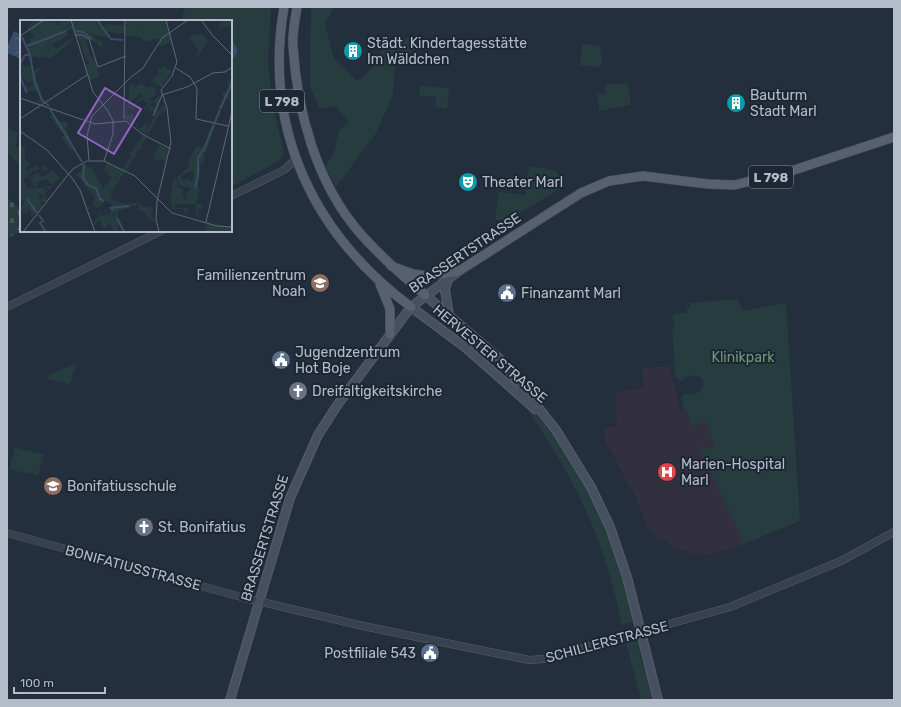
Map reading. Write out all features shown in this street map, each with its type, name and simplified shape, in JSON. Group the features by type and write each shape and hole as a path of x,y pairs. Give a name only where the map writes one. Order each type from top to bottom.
{"main road":[{"name":"HERVESTER STRASSE","path":"284,7 279,64 282,104 296,160 316,202 334,232 351,253 378,280 494,372 556,430"},
{"name":"HERVESTER STRASSE","path":"297,7 293,45 297,79 316,158 322,173 347,216 358,231 392,266 500,359 556,430 592,487 608,520 627,577 658,700"},
{"name":"BRASSERTSTRASSE","path":"230,700 287,505 303,465 318,435 338,404 411,307 425,295 459,271 581,193 609,182 643,176 718,185 750,183 894,137"},
{"name":"L 798","path":"392,266 413,274 427,276 459,271"},
{"path":"448,279 445,290 449,315"},
{"name":"L 798","path":"378,280 390,309 390,334"}],"street":[{"path":"232,196 284,170 296,160"},
{"path":"7,307 159,232"},
{"name":"SCHILLERSTRASSE","path":"259,601 363,626 529,660 544,659 730,607 836,564 864,550 894,532"},
{"name":"BONIFATIUSSTRASSE","path":"7,533 259,601"}],"shaded area":[{"name":"Marien-Hospital Marl","path":"669,366 681,411 686,410 705,422 716,446 704,450 700,447 744,544 703,556 673,548 663,539 657,540 653,530 651,531 647,527 635,495 605,441 605,427 617,427 616,392 644,388 642,368"}],"green space":[{"path":"186,7 271,7 268,61 272,103 284,153 279,161 232,186 232,20 180,20"},
{"path":"311,7 334,7 325,23 334,59 357,81 378,64 382,46 417,34 422,42 395,66 393,95 376,133 336,187 325,166 334,152 339,131 349,121 335,106 319,109 310,86"},
{"path":"582,44 600,46 602,62 599,67 580,65"},
{"path":"628,84 631,105 599,111 597,93 606,94 605,85"},
{"path":"420,86 449,88 447,108 435,107 436,97 419,96"},
{"path":"7,128 18,133 15,151 20,144 20,167 7,151"},
{"path":"530,167 548,169 556,172 563,179 561,188 515,216 504,221 495,219 499,192 525,195 528,169"},
{"path":"7,198 20,208 20,232 7,238"},
{"name":"Klinikpark","path":"738,299 742,311 786,303 800,521 744,544 699,447 702,446 704,450 715,446 705,422 692,427 686,410 684,410 681,398 685,393 691,395 696,394 704,386 703,380 695,375 687,377 682,381 676,378 673,366 675,365 672,329 675,329 672,315 687,312 687,307 690,307 689,303"},
{"path":"76,363 70,384 48,379 49,375"},
{"path":"526,404 560,441 581,474 609,535 623,577 635,621 622,625 613,586 594,529 578,493 525,405"},
{"path":"15,447 44,455 38,476 9,469"},
{"path":"635,640 638,643 642,663 647,671 655,700 641,700 626,643"}],"water":[{"path":"14,31 20,34 20,59 7,53 7,47"},
{"path":"232,41 237,50 232,59"}],"place":[{"name":"Städt. Kindertagesstätte Im Wäldchen","path":"353,51"},
{"name":"Bauturm Stadt Marl","path":"736,103"},
{"name":"Theater Marl","path":"468,182"},
{"name":"Familienzentrum Noah","path":"320,283"},
{"name":"Finanzamt Marl","path":"507,293"},
{"name":"Jugendzentrum Hot Boje","path":"281,360"},
{"name":"Dreifaltigkeitskirche","path":"298,391"},
{"name":"Marien-Hospital Marl","path":"667,472"},
{"name":"Bonifatiusschule","path":"53,486"},
{"name":"St. Bonifatius","path":"144,527"},
{"name":"Postfiliale 543","path":"430,653"}]}
